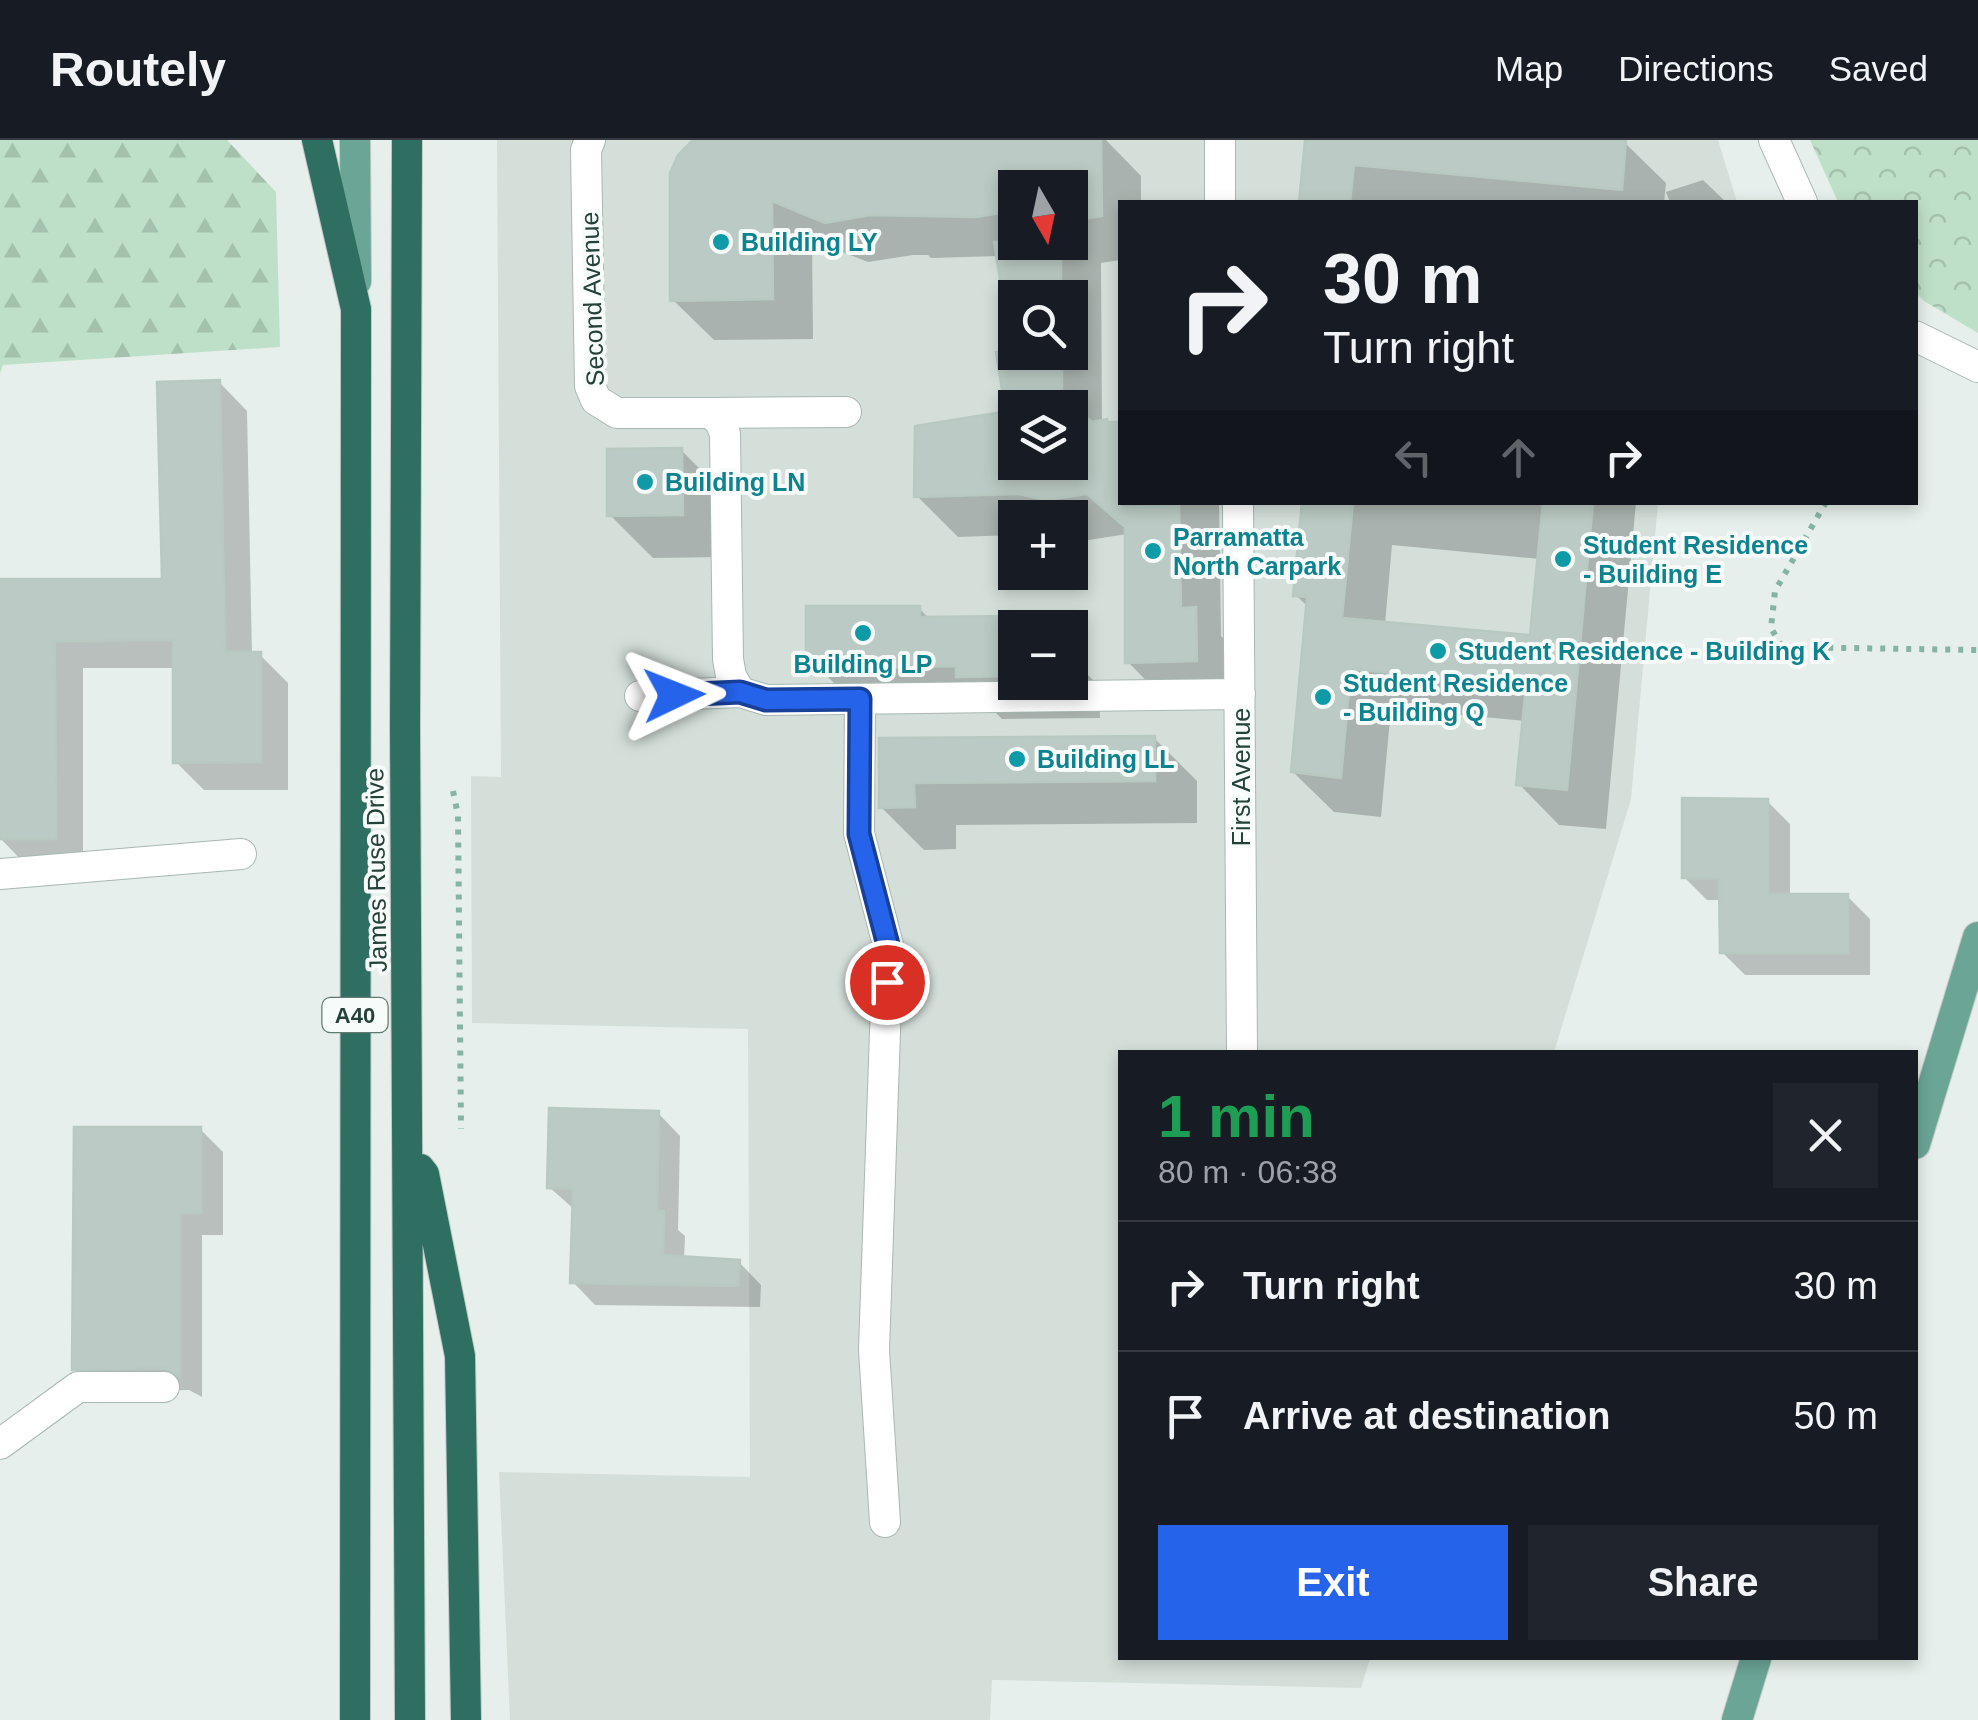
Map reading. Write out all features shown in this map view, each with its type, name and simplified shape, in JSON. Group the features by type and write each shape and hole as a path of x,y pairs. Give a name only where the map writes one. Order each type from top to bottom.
{"highway":[{"name":"A40","path":"317,140 356,309"},
{"name":"James Ruse Drive","path":"410,148 405,726 410,1720"},
{"name":"James Ruse Drive","path":"354,1720 356,309"},
{"path":"409,1155 424,1174 460,1356 466,1720"}],"main road":[{"name":"James Ruse Drive","path":"355,140 356,309"},
{"path":"1918,1134 1978,938"},
{"path":"1737,1720 1755,1660"}],"street":[{"name":"Second Avenue","path":"590,140 586,150 590,386 596,400 617,413 846,412"},
{"path":"1220,140 1220,200"},
{"path":"1774,140 1801,200"},
{"path":"1918,337 1978,367"},
{"path":"711,413 721,423 724,434 728,659 740,692"},
{"name":"First Avenue","path":"1238,505 1242,1050"},
{"path":"640,696 740,692 766,700 1240,694"},
{"path":"860,699 859,834 888,945 874,1350 885,1522"},
{"path":"0,874 242,854"},
{"path":"0,1444 78,1387 164,1387"}],"path":[{"path":"1824,505 1775,591 1771,628 1782,647 1978,650"},
{"path":"454,791 458,815 461,1129"}],"shaded area":[{"path":"497,140 1718,140 1736,200 1118,200 1118,505 1658,505 1631,799 1555,1050 1118,1050 1118,1660 1369,1660 1361,1688 992,1680 990,1720 510,1720 499,1472 750,1477 748,1029 472,1023 471,776 501,777"}],"green space":[{"path":"0,140 227,140 276,192 280,347 3,365 0,373"},
{"path":"1810,140 1978,140 1978,333 1918,295 1918,200 1837,200"}],"building":[{"path":"693,140 1101,140 1102,216 1088,218 1088,170 998,170 998,214 975,217 870,215 825,223 772,201 773,299 670,301 670,173 678,155"},
{"path":"1305,140 1626,140 1622,190 1354,165 1350,200 1299,200"},
{"path":"994,242 998,242 998,260 1061,260 1061,280 1000,280"},
{"path":"999,370 1062,370 1062,390 1002,390"},
{"path":"220,380 225,652 261,652 261,762 173,763 173,640 55,641 56,839 0,839 0,579 162,579 157,382"},
{"path":"998,413 998,480 1088,480 1088,419 1118,422 1118,505 1179,506 1181,608 1196,607 1197,661 1125,663 1125,527 1087,494 1046,500 1019,494 914,497 915,426"},
{"name":"Building LN","path":"682,448 683,515 607,516 607,449"},
{"path":"1302,505 1353,505 1342,618 1530,635 1543,505 1593,505 1567,790 1516,785 1526,686 1351,669 1341,778 1291,772 1307,597 1293,596"},
{"name":"Building LP","path":"806,606 920,606 920,617 998,616 998,676 956,677 956,666 819,670 819,659 806,659"},
{"name":"Building LL","path":"1155,736 1155,781 914,783 915,807 879,808 879,738"},
{"path":"1682,798 1768,799 1768,894 1848,894 1848,953 1720,953 1719,878 1682,878"},
{"path":"549,1108 659,1111 657,1211 664,1211 663,1255 740,1260 738,1286 570,1283 573,1189 547,1188"},
{"path":"74,1127 201,1127 201,1213 180,1213 180,1377 164,1368 72,1370"}],"place":[{"name":"Building LY","path":"721,242"},
{"name":"Building LN","path":"645,482"},
{"name":"Parramatta North Carpark","path":"1153,551"},
{"name":"Student Residence - Building E","path":"1563,559"},
{"name":"Building LP","path":"863,633"},
{"name":"Student Residence - Building K","path":"1438,651"},
{"name":"Student Residence - Building Q","path":"1323,697"},
{"name":"Building LL","path":"1017,759"}],"route":[{"path":"674,695 740,692 766,700 860,699 859,834 888,945 887,982"}]}
